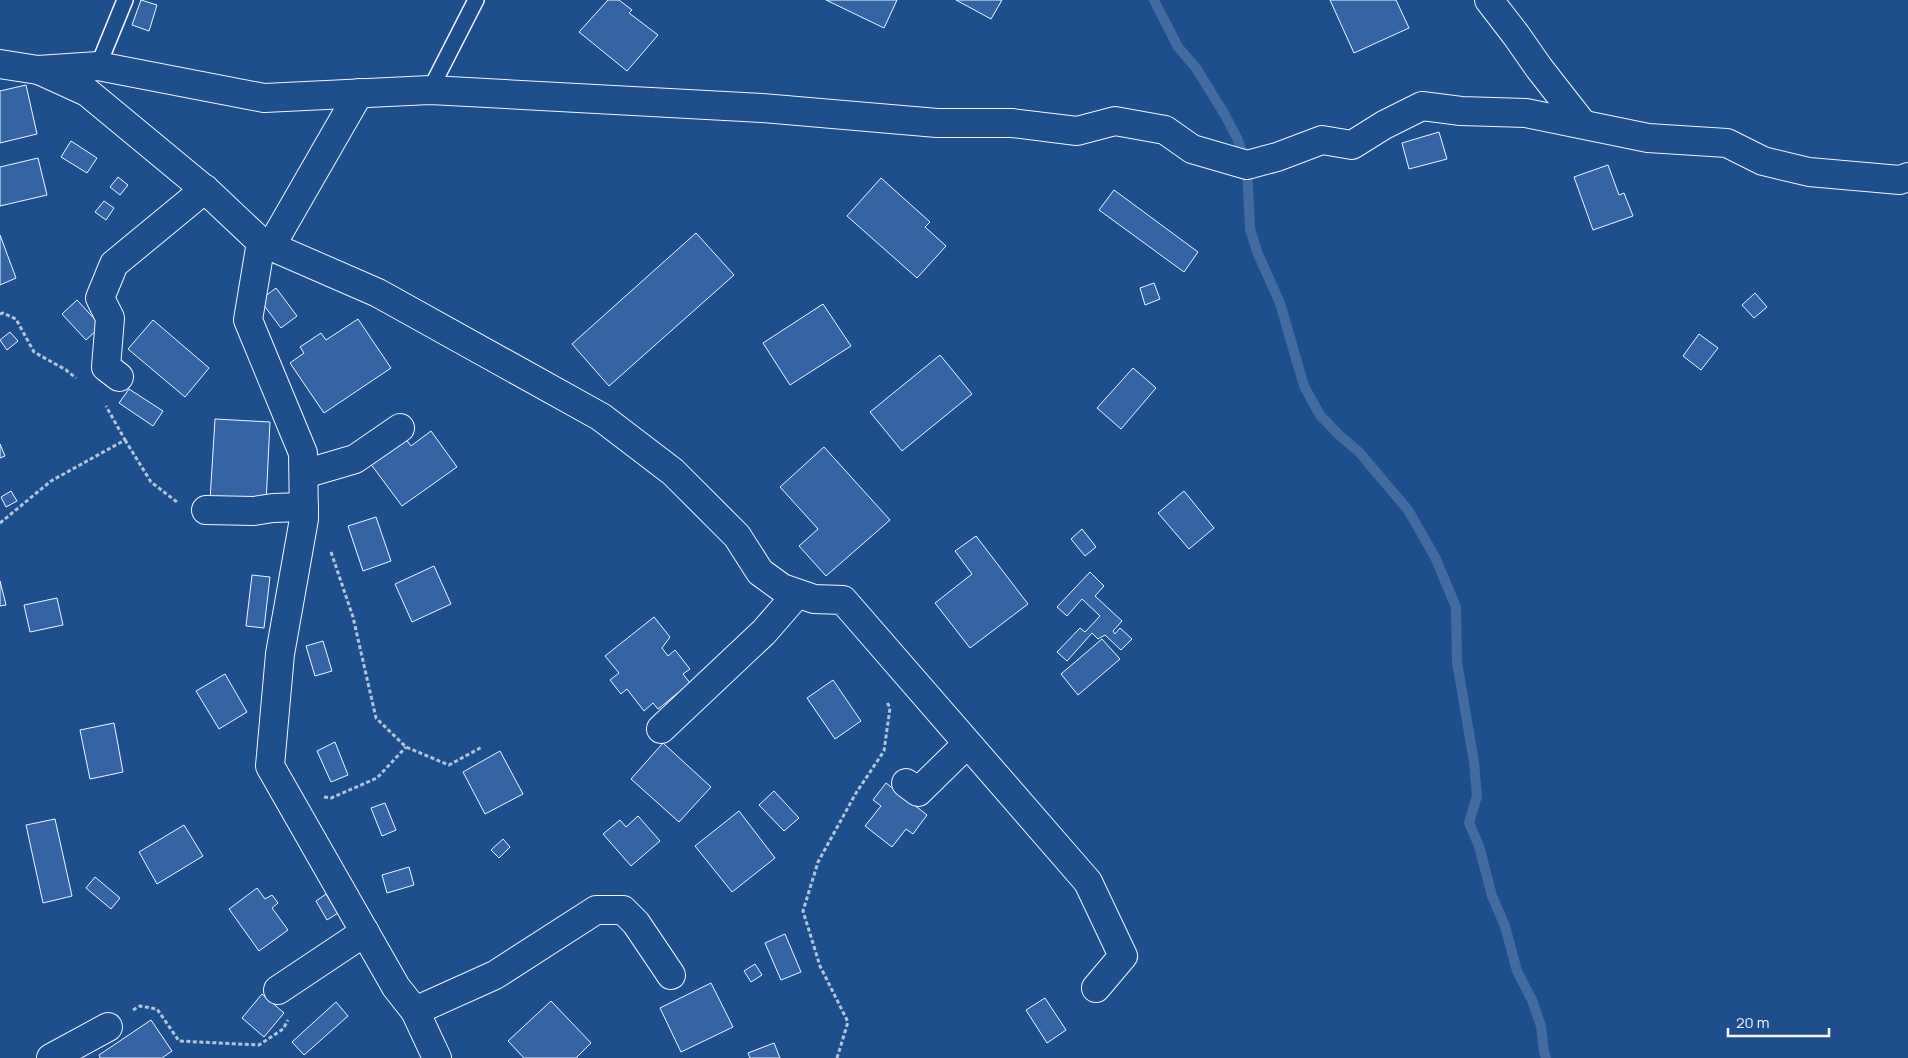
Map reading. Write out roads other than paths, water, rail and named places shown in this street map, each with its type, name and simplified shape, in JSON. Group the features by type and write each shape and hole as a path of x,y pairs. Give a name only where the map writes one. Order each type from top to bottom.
{"street":[{"path":"1489,0 1582,123"},
{"path":"0,64 38,70 98,66 264,98 430,90 762,108 937,123 1012,123 1077,131 1115,121 1165,130 1192,149 1247,165 1277,157 1322,140 1352,145 1384,125 1422,106 1461,111 1526,113 1648,138 1727,143 1763,161 1809,172 1900,180 1908,177"},
{"path":"38,70 87,92 205,189 266,244 378,293 601,417 673,472 736,536 760,572 782,588 814,600 843,600 1088,882 1123,956 1096,988"},
{"path":"359,93 266,244 248,320 304,453 304,519 280,654 270,766 396,987 453,1058"},
{"path":"119,377 106,367 110,318 100,298 114,264 205,189"},
{"path":"304,474 356,459 400,428"},
{"path":"206,510 254,511 272,508 304,507"},
{"path":"661,729 764,632 798,594"},
{"path":"906,782 918,792 967,744"},
{"path":"418,1016 495,975 596,910 623,910 636,922 670,975"},
{"path":"278,990 365,932"},
{"path":"418,1016 437,1058"},
{"path":"51,1058 108,1027"}],"lane":[{"path":"98,66 125,0"},
{"path":"430,90 476,0"}],"waterway":[{"path":"1154,0 1178,47 1196,68 1237,138 1247,165 1250,229 1258,254 1280,303 1304,386 1320,415 1359,452 1408,510 1435,557 1456,607 1457,662 1474,762 1477,796 1469,823 1479,846 1492,896 1505,926 1517,971 1532,1000 1541,1026 1546,1058"}]}
